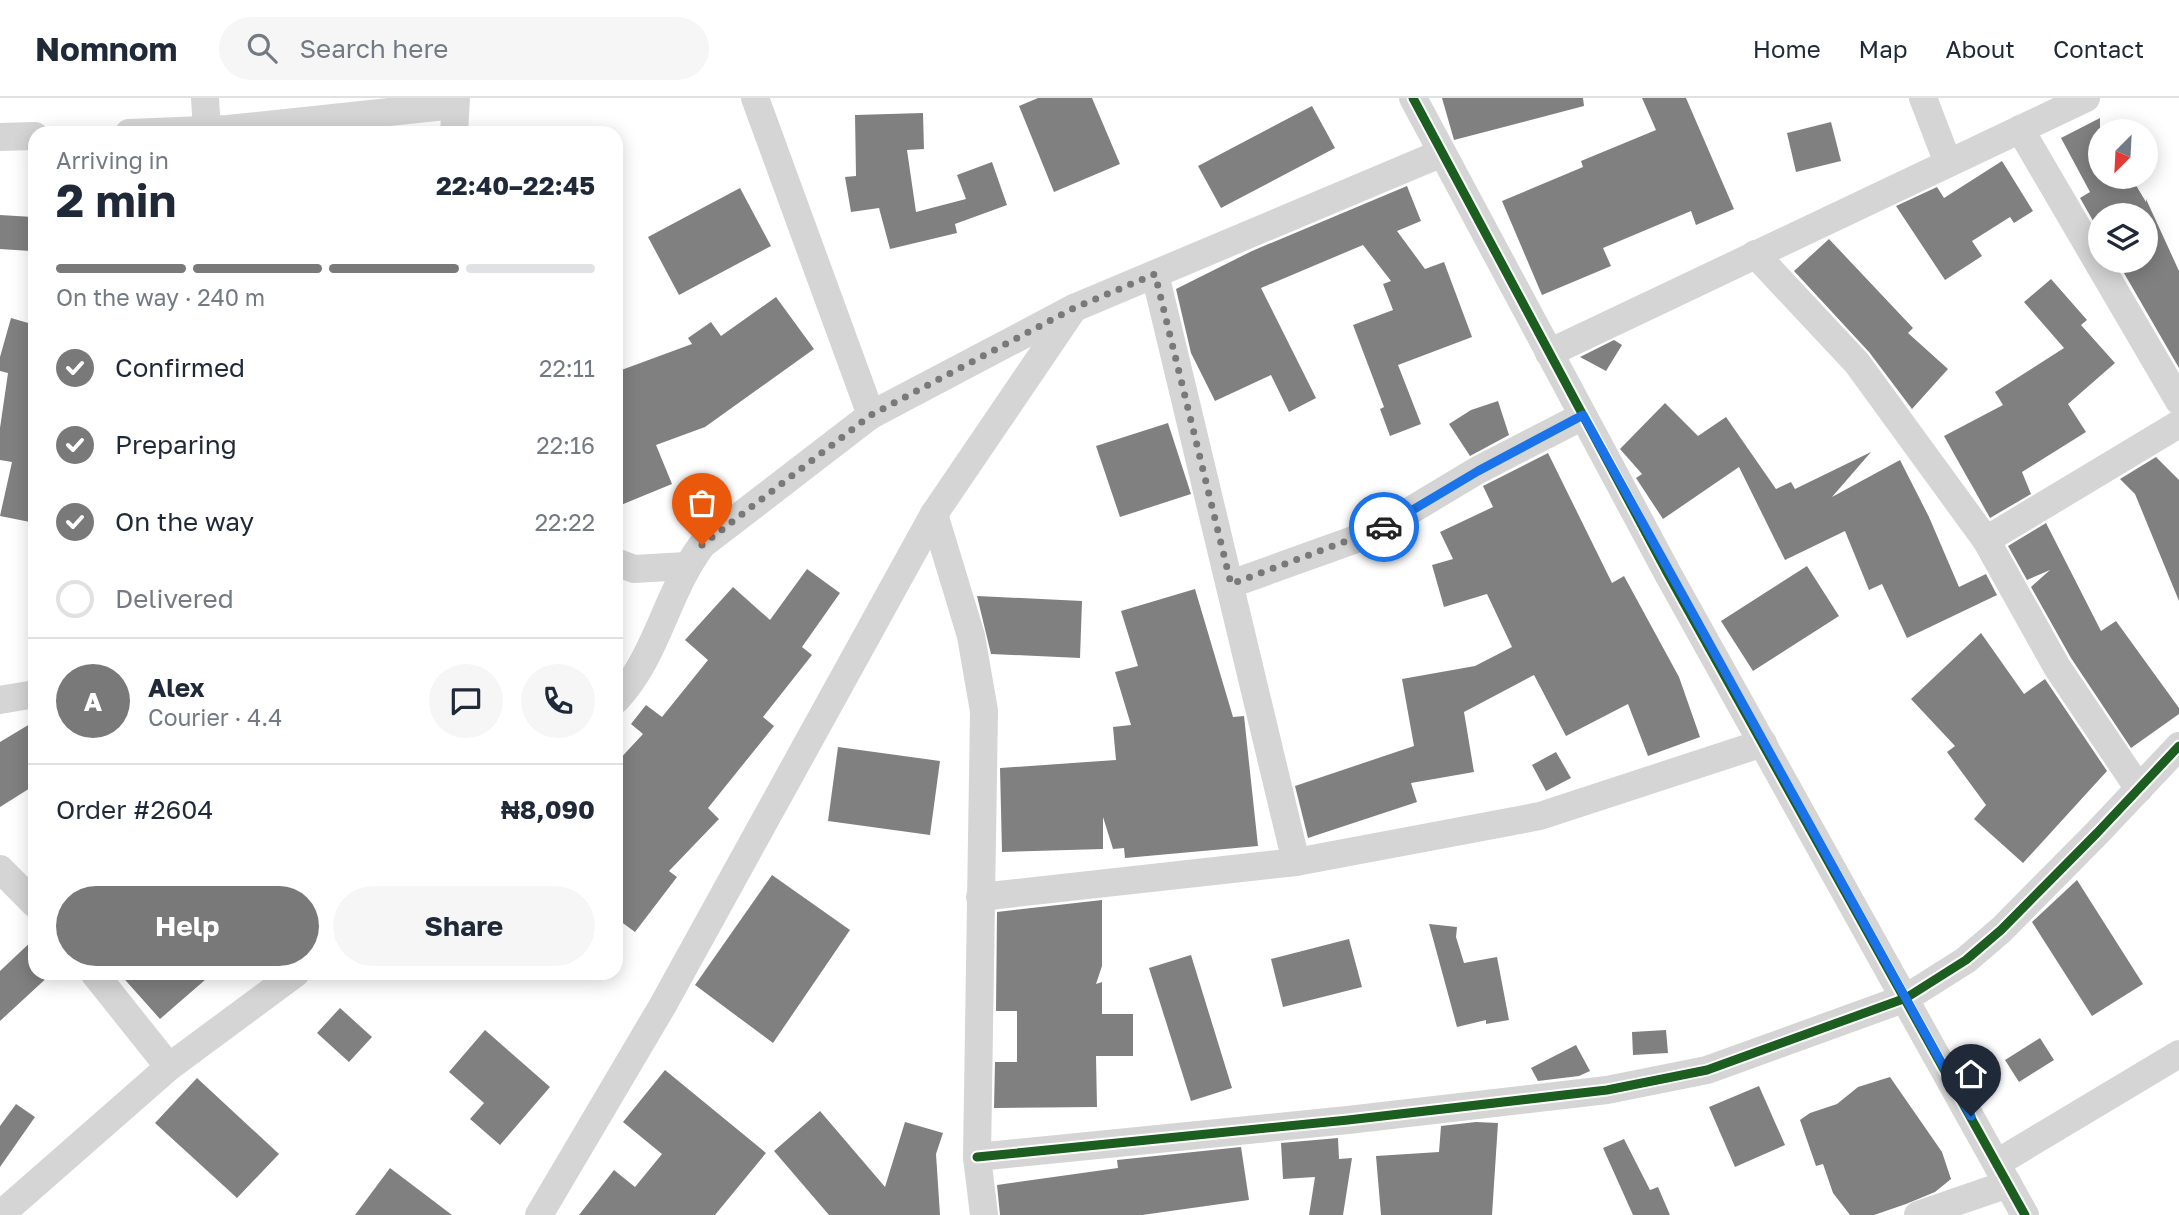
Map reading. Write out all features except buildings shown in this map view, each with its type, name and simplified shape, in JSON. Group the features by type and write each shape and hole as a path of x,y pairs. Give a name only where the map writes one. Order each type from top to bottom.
{"street":[{"path":"205,98 219,126"},
{"path":"755,98 871,415"},
{"path":"1413,98 1549,353 2025,1215"},
{"path":"1923,98 1948,163"},
{"path":"1549,353 2086,98"},
{"path":"283,126 455,112"},
{"path":"2020,129 2179,401"},
{"path":"0,137 28,136"},
{"path":"623,691 645,663 686,566 702,545 871,415 1074,308 1442,153"},
{"path":"1755,254 1857,363 1986,540 2057,667 2138,789"},
{"path":"1155,274 1296,862"},
{"path":"539,1215 663,1005 933,514 1074,308"},
{"path":"1231,584 1373,533 1478,471 1583,415"},
{"path":"1986,540 2179,424"},
{"path":"933,514 971,636 984,711 977,1157 984,1215"},
{"path":"623,565 634,569 686,566"},
{"path":"0,700 28,695"},
{"path":"980,897 1296,862 1540,816 1763,743"},
{"path":"977,1157 1348,1120 1607,1090 1707,1070 1906,998 1966,960 2001,930 2179,746"},
{"path":"0,869 28,897"},
{"path":"100,980 169,1067"},
{"path":"0,1215 169,1067 287,980"},
{"path":"1918,1215 2002,1173 2179,1054"}],"cycle path":[{"path":"1413,98 1668,574 2025,1215"},
{"path":"977,1157 1348,1120 1607,1090 1707,1070 1906,998 1966,960 2001,930 2179,746"}],"way so far":[{"path":"702,545 871,415 1074,308 1155,274 1231,584 1384,527"}],"route":[{"path":"1384,527 1478,471 1583,415 1668,574 1971,1116"}]}
